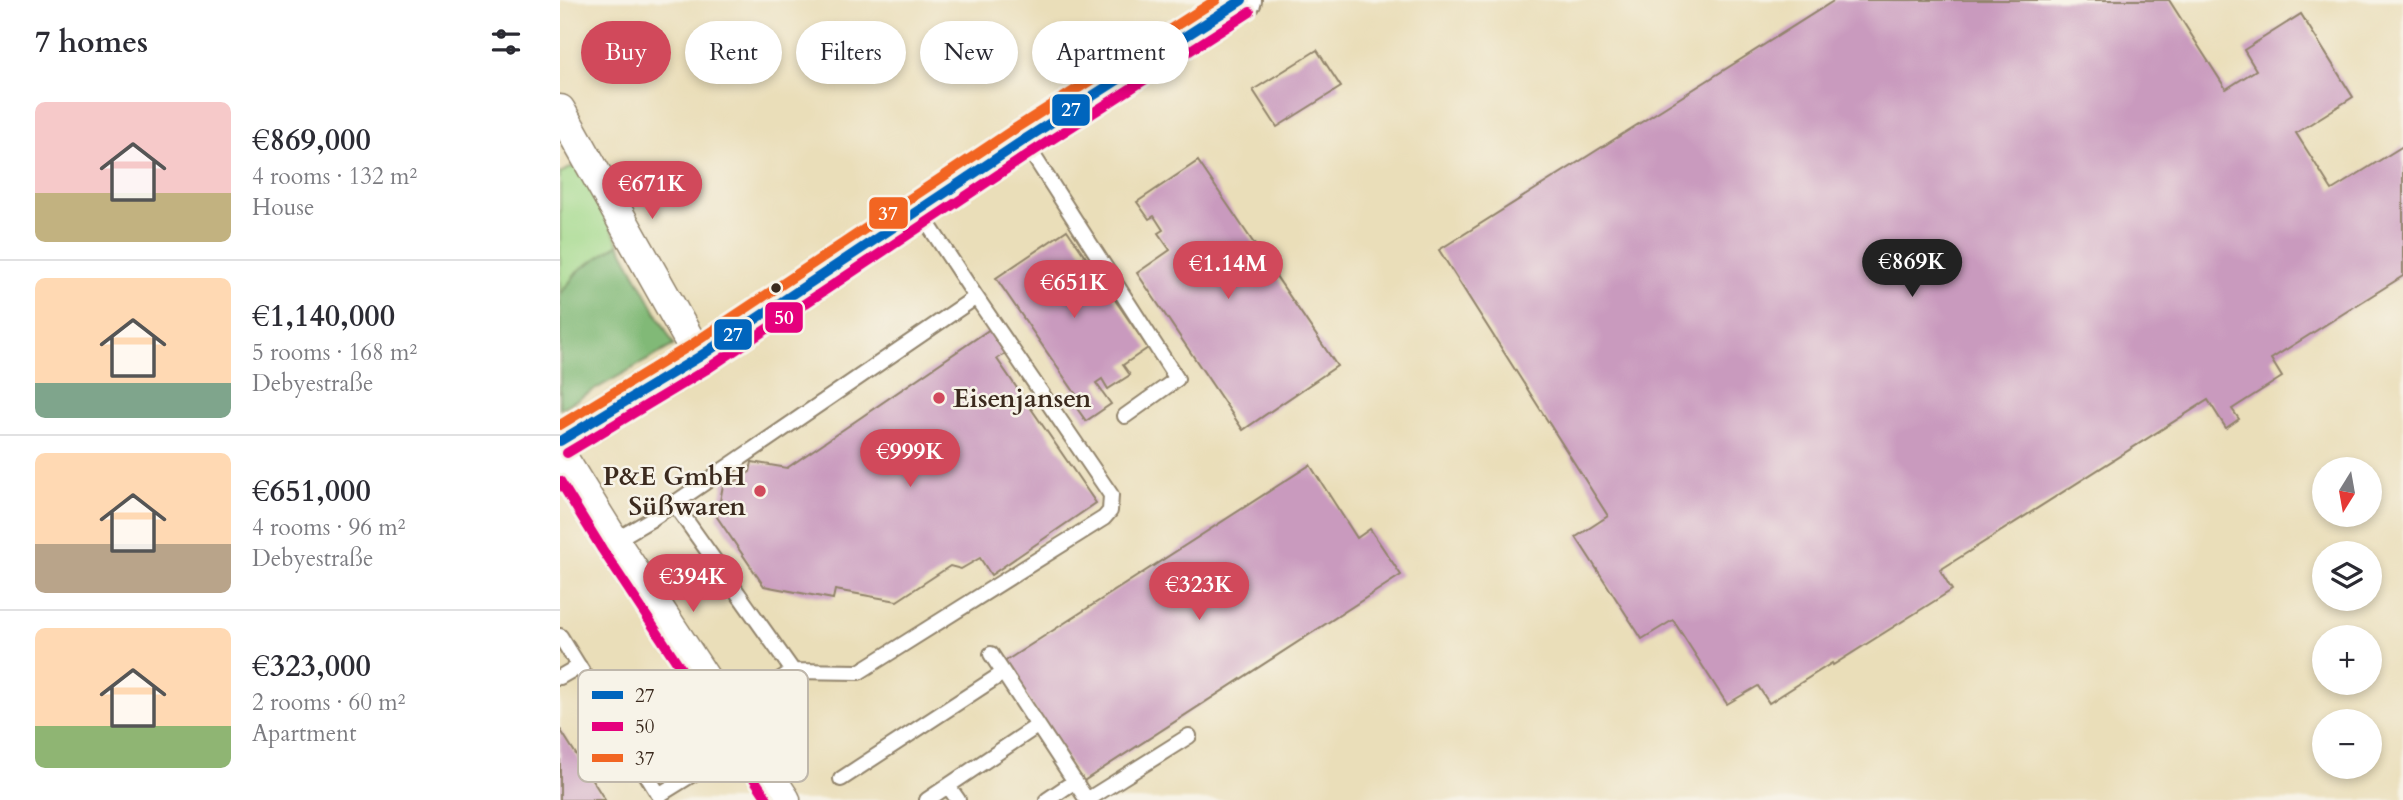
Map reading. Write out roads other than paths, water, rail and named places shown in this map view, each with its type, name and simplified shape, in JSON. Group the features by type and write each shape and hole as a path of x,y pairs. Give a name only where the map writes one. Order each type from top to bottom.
{"main road":[{"path":"560,441 699,357 1024,140 1242,0"}],"street":[{"path":"560,110 699,357"},
{"path":"560,454 700,670"},
{"path":"773,782 785,800"}],"lane":[{"path":"1024,140 1177,379 1125,416"},
{"path":"808,671 859,672 1104,518 1110,511 1111,495 919,211"},
{"path":"614,541 650,520 976,297"},
{"path":"673,502 792,670"},
{"path":"560,636 581,670"},
{"path":"990,654 1087,800 1189,736"},
{"path":"560,677 579,666"},
{"path":"841,779 1003,673"},
{"path":"927,800 1037,726"},
{"path":"1047,800 1074,781"},
{"path":"651,782 659,795 680,782"},
{"path":"948,786 958,800"}],"place":[{"name":"Eisenjansen","path":"939,398"},
{"name":"P&E GmbH Süßwaren","path":"760,491"}]}
